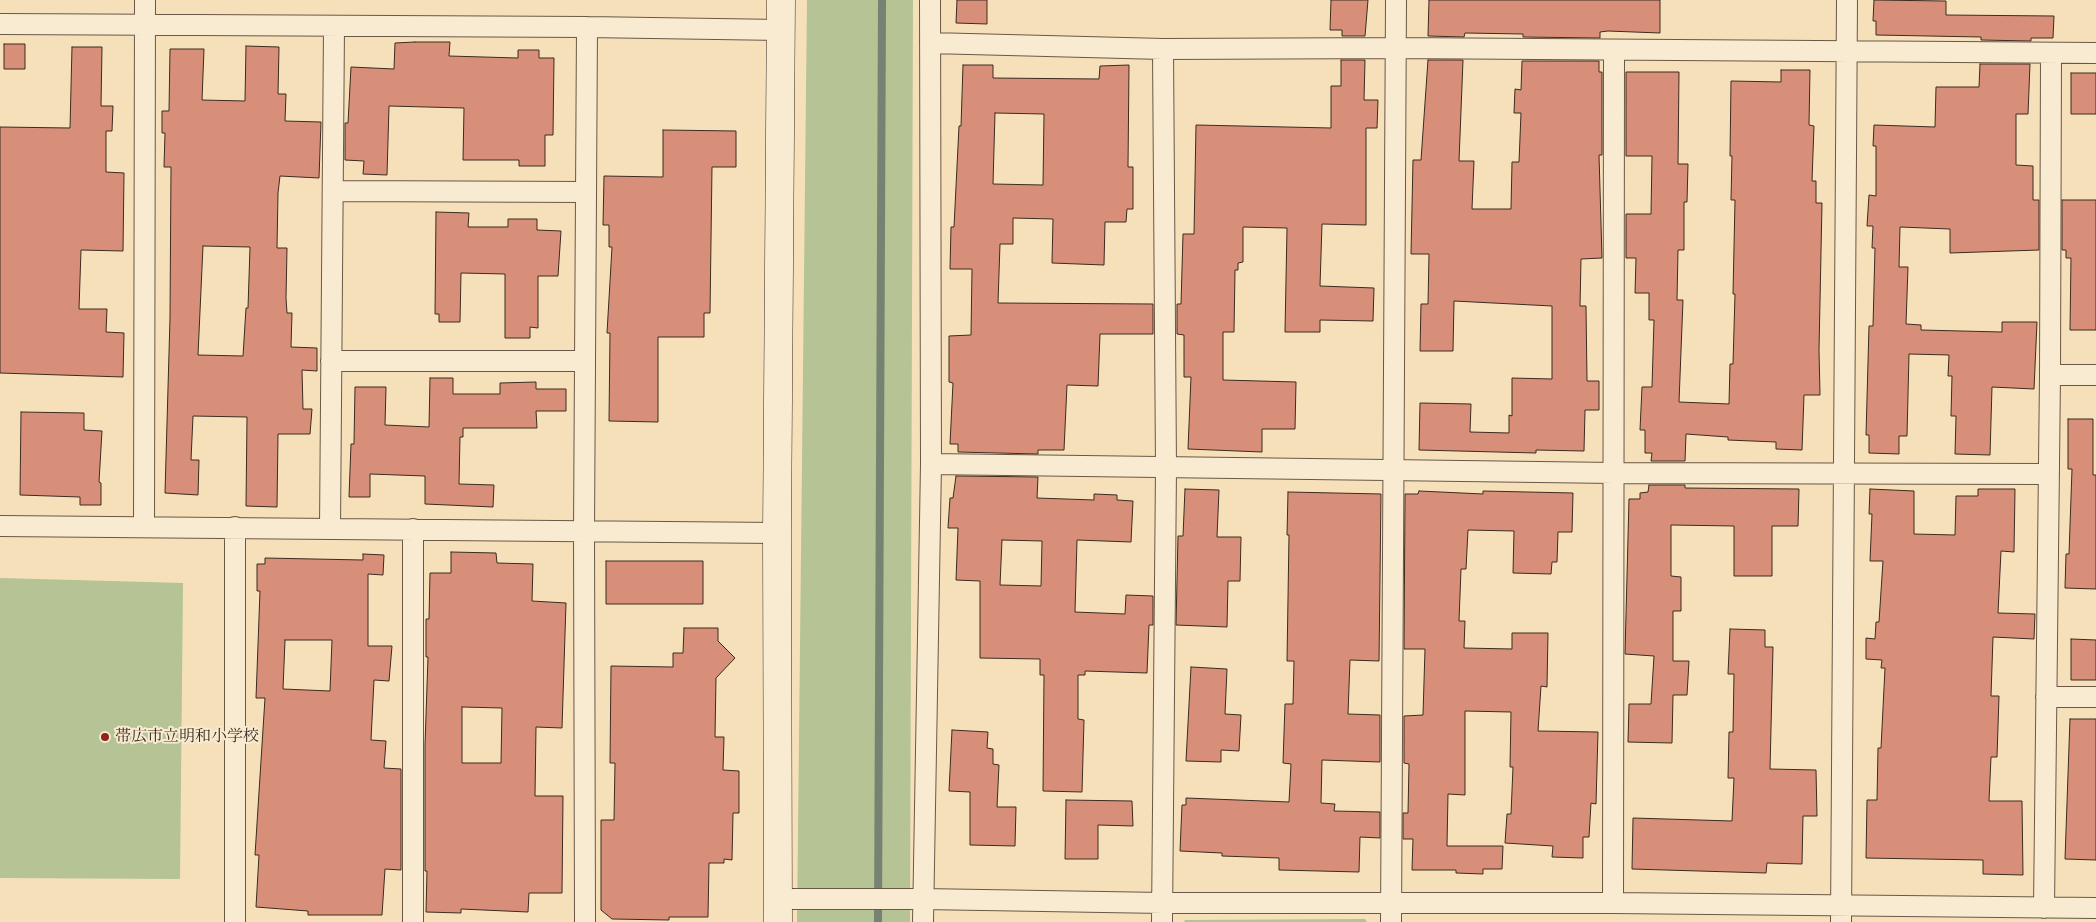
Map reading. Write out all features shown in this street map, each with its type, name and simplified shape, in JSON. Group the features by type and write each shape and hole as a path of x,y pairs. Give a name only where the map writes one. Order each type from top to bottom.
{"street":[{"path":"144,526 145,0"},
{"path":"781,0 777,533 778,911 923,899 1163,913 1391,913 1613,904 1841,914 2096,908"},
{"path":"923,922 931,464 930,0"},
{"path":"1391,913 1396,0"},
{"path":"1841,914 1847,0"},
{"path":"0,24 587,27 781,30"},
{"path":"330,528 334,27"},
{"path":"585,922 584,531 587,27"},
{"path":"930,43 1163,49 1397,48 1846,53 2096,53"},
{"path":"1163,49 1166,468 1163,913"},
{"path":"1613,904 1614,50"},
{"path":"2044,908 2050,375 2050,53"},
{"path":"333,191 586,192"},
{"path":"331,361 585,361"},
{"path":"2050,375 2096,375"},
{"path":"931,464 1166,468 1392,468 1614,473 2049,474"},
{"path":"0,526 235,526 777,533"},
{"path":"234,922 235,526"},
{"path":"413,529 413,922"},
{"path":"2046,697 2096,697"}],"green space":[{"path":"807,0 913,0 910,922 797,922"},
{"name":"帯広市立明和小学校","path":"0,578 183,583 180,879 0,878"},
{"path":"1365,919 1367,922 1184,922 1185,920"}],"building":[{"path":"957,0 987,0 987,24 956,23"},
{"path":"1331,0 1368,0 1365,36 1342,36 1342,30 1330,30"},
{"path":"1429,0 1660,0 1660,33 1608,31 1600,32 1600,38 1523,37 1523,34 1465,33 1464,37 1428,36"},
{"path":"1874,0 1946,1 1946,15 2054,16 2053,38 2031,38 2031,41 1981,40 1981,37 1876,35 1876,21 1873,21"},
{"path":"450,42 449,56 518,58 518,50 539,50 539,58 554,58 553,135 545,135 545,166 519,166 519,160 463,160 464,108 389,106 387,175 363,174 364,161 345,160 345,123 348,123 351,67 394,69 395,43"},
{"path":"4,44 25,44 25,69 4,69"},
{"path":"246,46 279,47 278,94 286,94 285,121 321,122 319,178 280,176 278,193 277,248 287,248 286,298 287,313 292,313 291,347 317,348 317,371 302,370 303,409 312,409 310,434 278,434 277,507 246,506 247,417 193,416 191,460 199,460 198,495 165,493 170,318 171,167 164,167 165,133 162,133 162,111 169,111 170,49 204,49 202,100 245,101","holes":["203,246 250,247 248,308 246,308 243,356 198,355"]},
{"path":"72,47 102,47 101,106 113,106 112,131 106,131 106,172 124,173 123,251 81,250 79,309 107,309 106,332 124,333 123,377 0,373 0,127 70,128"},
{"path":"1341,60 1365,60 1364,100 1378,100 1377,128 1366,128 1366,225 1322,224 1320,286 1374,288 1373,321 1320,320 1320,332 1285,332 1287,228 1243,227 1243,262 1238,263 1238,270 1235,270 1234,332 1223,332 1223,380 1296,382 1295,429 1262,429 1262,452 1188,449 1191,377 1184,377 1184,335 1177,334 1177,304 1181,304 1183,234 1194,234 1196,125 1331,128 1331,86 1341,86"},
{"path":"1428,60 1463,60 1459,161 1474,161 1472,209 1511,209 1512,162 1519,162 1521,113 1514,113 1515,89 1521,90 1522,61 1599,61 1599,72 1602,72 1602,155 1599,155 1602,258 1581,259 1580,306 1586,306 1587,381 1599,381 1599,410 1585,410 1584,451 1536,450 1536,453 1419,450 1420,403 1471,404 1470,432 1509,433 1509,415 1512,416 1512,378 1552,379 1552,306 1454,301 1453,351 1420,351 1421,304 1428,304 1429,254 1411,254 1413,160 1421,160"},
{"path":"1980,64 2030,64 2028,114 2016,114 2016,165 2033,166 2033,200 2039,200 2039,250 1950,253 1950,229 1900,227 1899,267 1908,267 1906,324 1921,325 1921,330 2002,332 2002,322 2037,322 2034,389 1992,387 1990,455 1955,454 1956,416 1951,416 1952,376 1948,376 1949,355 1909,354 1907,436 1899,436 1899,454 1869,453 1869,435 1866,435 1869,326 1873,326 1875,248 1872,248 1873,226 1867,226 1869,195 1876,196 1876,146 1873,146 1874,125 1935,127 1936,87 1979,87"},
{"path":"963,65 993,65 993,78 1099,79 1100,66 1129,65 1128,167 1133,167 1133,209 1127,209 1126,222 1105,222 1104,265 1052,263 1053,219 1013,218 1013,244 1000,244 998,303 1153,304 1153,334 1100,334 1098,386 1067,385 1064,450 1038,450 1038,454 958,452 958,444 950,444 953,383 949,382 949,336 971,335 972,269 950,269 951,227 954,227 959,126 961,126","holes":["995,113 1044,114 1043,185 993,184"]},
{"path":"1781,70 1810,70 1809,125 1814,126 1812,181 1816,181 1816,203 1822,203 1820,395 1804,395 1802,450 1776,449 1776,442 1728,440 1728,437 1686,434 1685,461 1651,461 1652,453 1645,453 1645,430 1640,430 1642,387 1652,387 1654,320 1649,320 1649,293 1635,293 1636,258 1626,258 1626,214 1651,214 1652,156 1626,156 1626,72 1679,72 1678,164 1688,164 1687,202 1684,202 1684,250 1678,250 1677,300 1683,300 1679,402 1729,404 1730,364 1733,364 1735,294 1733,294 1735,200 1731,200 1732,156 1730,156 1731,81 1781,82"},
{"path":"2071,73 2096,73 2096,114 2071,114"},
{"path":"663,130 736,131 736,167 712,167 710,313 704,313 704,337 658,337 658,422 609,421 610,333 607,333 612,247 609,247 609,225 603,225 604,176 663,177"},
{"path":"2062,200 2096,200 2096,330 2070,330 2071,258 2066,258 2066,250 2062,250"},
{"path":"436,212 469,213 468,227 508,227 508,219 537,219 537,230 561,231 558,276 538,276 538,328 530,327 530,338 505,338 505,274 461,273 460,322 439,322 439,314 435,314"},
{"path":"430,378 453,378 453,394 500,394 500,383 536,382 536,389 566,389 566,411 536,411 537,428 463,428 463,437 460,437 459,484 494,485 493,507 425,504 425,476 370,474 370,497 349,497 351,444 354,444 355,387 386,387 385,425 429,427"},
{"path":"21,412 84,413 84,430 102,431 99,482 101,483 101,505 80,505 80,497 20,495"},
{"path":"2068,419 2093,419 2093,475 2096,475 2096,589 2065,588 2066,554 2069,554 2072,469 2068,469"},
{"path":"956,476 1038,477 1037,498 1094,500 1094,494 1117,495 1117,500 1133,501 1131,542 1077,540 1075,612 1125,614 1126,595 1153,596 1153,625 1149,625 1147,673 1085,671 1085,675 1078,675 1078,719 1084,720 1082,792 1043,791 1044,675 1040,675 1040,659 980,658 980,581 956,580 958,528 948,528 950,498 953,498","holes":["1002,540 1042,541 1041,586 1000,585"]},
{"path":"1649,485 1685,485 1685,488 1799,489 1798,526 1772,526 1772,576 1734,576 1734,526 1671,525 1671,576 1681,577 1681,611 1673,611 1673,661 1689,661 1687,695 1673,695 1672,743 1628,742 1629,704 1651,704 1654,656 1625,654 1629,499 1640,499 1640,493 1648,492"},
{"path":"1185,489 1219,490 1217,537 1241,537 1240,581 1228,581 1227,627 1176,625 1178,536 1183,536"},
{"path":"1870,489 1914,491 1914,534 1955,535 1956,496 1978,496 1978,489 2015,489 2014,552 2001,551 1998,613 2035,614 2034,639 1993,637 1991,696 1999,696 1997,757 1991,757 1989,801 2022,801 2023,875 1983,874 1983,860 1866,858 1867,800 1877,800 1878,748 1881,748 1885,668 1881,668 1882,660 1866,659 1866,638 1875,639 1876,622 1879,622 1883,561 1870,561 1872,514 1869,514"},
{"path":"1419,491 1483,494 1483,491 1573,493 1572,532 1558,532 1557,562 1552,562 1551,574 1513,573 1514,531 1468,530 1466,569 1461,569 1459,621 1465,621 1464,648 1512,649 1512,633 1548,633 1547,687 1541,686 1538,731 1598,732 1596,804 1591,803 1589,837 1583,837 1583,858 1552,857 1553,846 1505,843 1507,814 1511,814 1513,767 1510,767 1511,712 1465,711 1465,795 1448,794 1447,846 1503,846 1502,869 1483,869 1483,874 1456,873 1456,870 1412,870 1413,839 1403,839 1403,813 1408,813 1409,764 1404,763 1404,716 1423,715 1425,649 1404,649 1405,494 1418,494"},
{"path":"1288,492 1381,494 1379,661 1350,660 1348,714 1380,715 1380,762 1322,760 1321,803 1335,804 1334,811 1380,812 1380,838 1360,837 1359,872 1279,870 1279,858 1222,856 1222,853 1180,851 1182,805 1186,805 1186,798 1289,802 1291,764 1283,763 1285,704 1293,704 1294,661 1287,661"},
{"path":"451,552 496,553 497,563 533,564 532,601 566,603 562,728 536,727 535,796 563,796 562,893 529,893 528,912 461,909 461,913 426,912 425,745 428,657 426,657 426,619 429,619 430,573 451,573","holes":["462,707 502,708 501,763 462,763"]},
{"path":"363,554 384,555 383,575 368,574 368,646 392,646 389,681 374,680 371,740 386,741 384,768 401,769 401,870 385,869 382,915 308,915 308,911 256,907 259,855 255,855 265,698 256,698 260,591 257,591 257,564 265,564 265,558 363,560","holes":["285,640 332,640 330,691 283,689"]},
{"path":"606,561 703,561 703,604 606,604"},
{"path":"684,628 718,628 718,641 735,658 716,678 715,737 724,737 723,770 739,771 739,813 733,813 732,860 724,859 724,863 709,863 708,917 669,917 669,920 612,919 601,910 601,820 614,820 615,763 610,763 611,666 673,667 673,653 683,653"},
{"path":"1730,629 1765,630 1765,647 1773,647 1770,769 1816,770 1817,816 1803,816 1802,864 1767,863 1766,873 1632,869 1633,818 1732,821 1734,778 1728,778 1729,732 1733,732 1734,674 1728,674"},
{"path":"2071,639 2096,640 2096,680 2071,680"},
{"path":"1191,667 1227,669 1225,714 1241,715 1239,751 1221,750 1221,762 1186,761"},
{"path":"2070,719 2096,719 2096,860 2065,859"},
{"path":"952,730 988,732 987,748 993,749 993,764 999,765 997,807 1016,807 1015,846 970,845 970,792 949,791"},
{"path":"1066,800 1132,801 1133,826 1098,825 1098,859 1065,859"}],"waterway":[{"path":"878,922 882,0"}],"place":[{"name":"帯広市立明和小学校","path":"105,737"}]}
